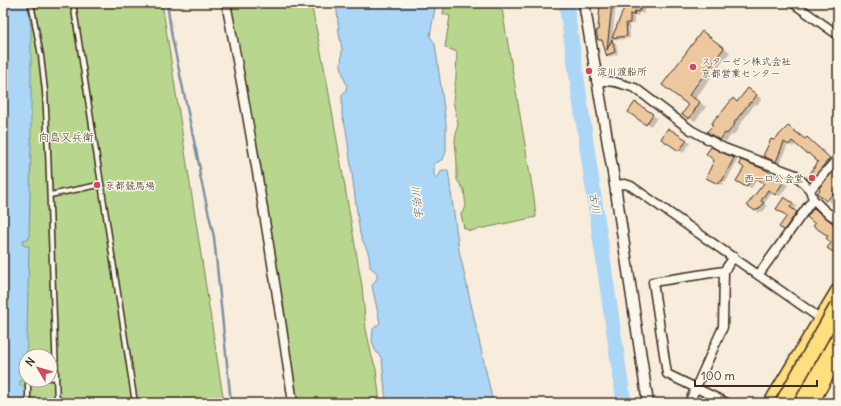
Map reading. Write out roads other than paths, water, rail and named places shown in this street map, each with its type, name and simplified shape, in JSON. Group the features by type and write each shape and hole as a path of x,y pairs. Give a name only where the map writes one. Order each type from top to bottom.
{"highway":[{"path":"771,403 838,291"},
{"path":"783,403 838,306"},
{"path":"798,403 838,332"},
{"path":"811,403 838,354"}],"street":[{"path":"226,3 245,99 265,217 293,403"},
{"path":"584,3 615,185 648,403"},
{"path":"793,3 838,34"},
{"path":"596,80 616,82 635,88 691,130 724,148 796,175 810,190 813,198 825,211 838,220"},
{"path":"810,190 838,158"},
{"path":"615,185 625,184 631,186 759,274 821,318 838,332"},
{"path":"759,274 813,198"},
{"path":"689,403 723,327 724,271 734,257"},
{"path":"724,271 653,282 667,374 727,403"}],"lane":[{"path":"31,3 41,56 45,91 55,348"},
{"path":"73,3 134,403"},
{"path":"50,195 94,186"},
{"path":"28,388 28,403"},
{"path":"56,388 57,403"}],"water":[{"path":"3,3 27,3 31,28 31,146 29,239 23,240 22,243 24,246 29,246 27,348 18,348 18,388 26,388 26,397 22,399 20,403 3,403"},
{"name":"宇治川","path":"333,3 436,3 430,36 435,44 446,123 446,152 443,159 434,164 434,175 437,179 442,170 448,170 459,250 493,403 386,403 382,359 375,350 372,341 373,329 380,323 372,286 377,278 377,273 370,267 368,253 360,234 346,129 342,115 342,94 345,92 347,86 341,65 342,49 337,11"}],"waterway":[{"path":"167,3 172,37 214,237 231,403"},
{"name":"古川","path":"566,3 624,403"}],"place":[{"name":"スターゼン株式会社 京都営業センター","path":"693,67"},
{"name":"淀川渡船所","path":"589,71"},
{"name":"西一口公会堂","path":"812,178"},
{"name":"京都競馬場","path":"97,185"}],"district":[{"name":"向島又兵衛","path":"66,137"}]}
